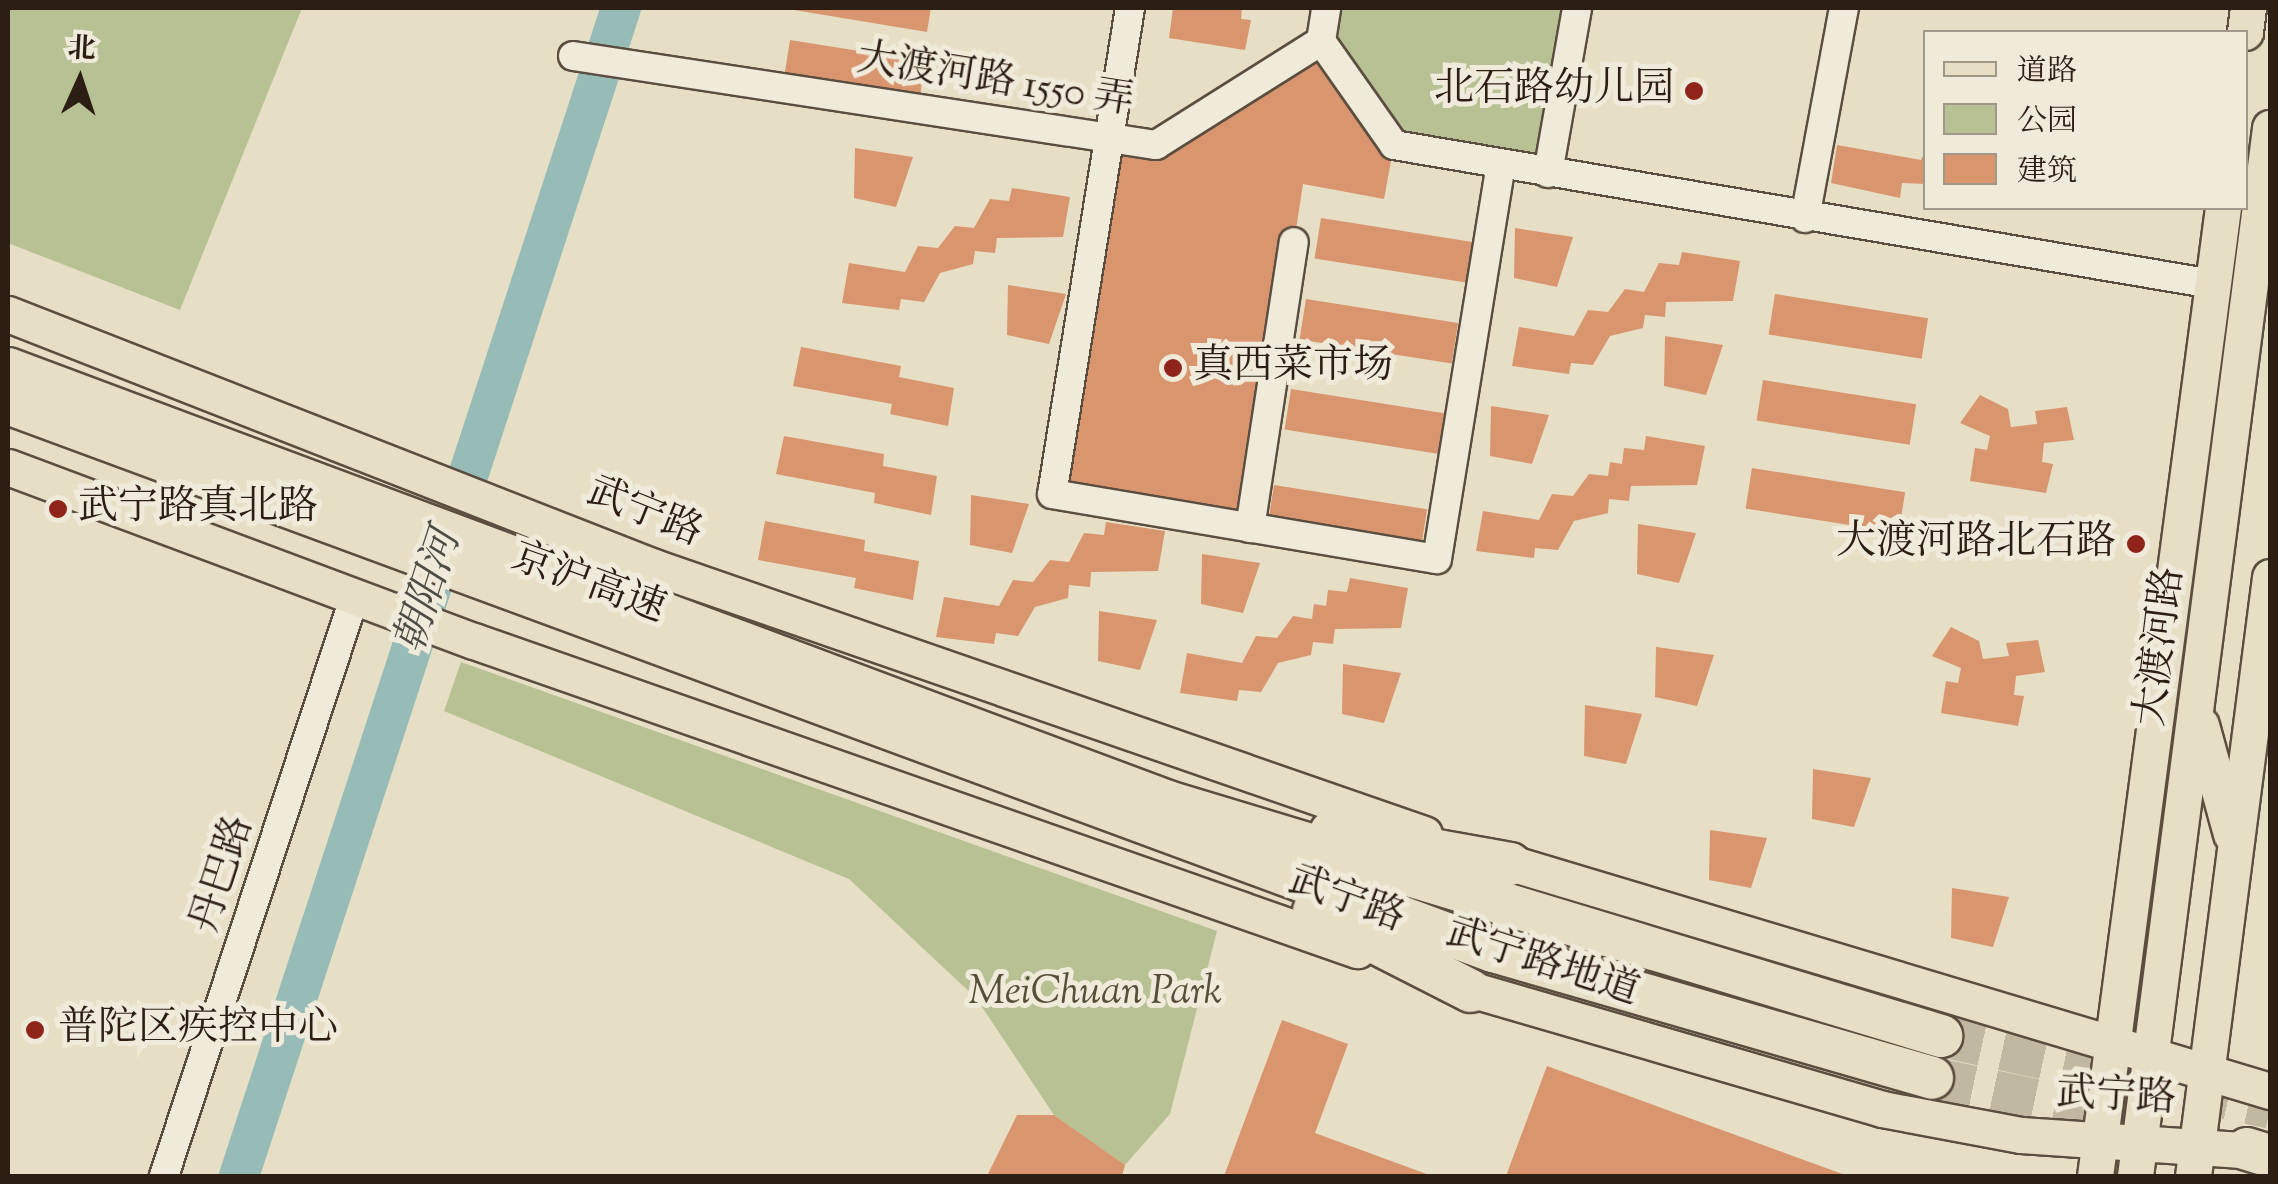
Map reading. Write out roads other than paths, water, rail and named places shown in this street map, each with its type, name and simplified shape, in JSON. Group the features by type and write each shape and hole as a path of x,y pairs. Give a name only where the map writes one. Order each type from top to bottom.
{"highway":[{"name":"京沪高速","path":"8,369 1163,817"},
{"name":"京沪高速","path":"8,403 1163,817"},
{"path":"1163,817 1510,864"},
{"path":"1163,817 1472,991"},
{"name":"武宁路地道","path":"1163,817 1940,1036"},
{"name":"武宁路地道","path":"1163,817 1492,951 1932,1078"}],"main road":[{"name":"大渡河路","path":"2138,1160 2270,128"},
{"name":"大渡河路","path":"2095,1176 2223,210"},
{"path":"2249,294 2270,260"},
{"path":"8,314 431,476 523,522"},
{"path":"8,336 523,522"},
{"path":"8,451 479,630"},
{"path":"8,467 367,601 479,630"},
{"name":"武宁路","path":"523,522 1510,864 2206,1076 2270,1092"},
{"path":"2195,1161 2270,578"},
{"name":"武宁路","path":"479,630 614,685 1472,991 1882,1109 2100,1142 2138,1160 2195,1161 2263,1152"},
{"path":"2197,710 2235,850"}],"street":[{"path":"1130,8 1052,494 1437,559 1501,164"},
{"path":"1326,8 1321,41 1394,145 1805,218 2212,284"},
{"path":"1548,173 1576,8"},
{"path":"1805,218 1844,8"},
{"name":"大渡河路 1550 弄","path":"573,56 1109,141 1176,140 1321,41"},
{"path":"1250,528 1294,242"},
{"name":"丹巴路","path":"164,1176 367,601"}],"waterway":[{"name":"朝阳河","path":"239,1176 621,8"}],"tunnel":[{"path":"1941,1036 2270,1108"},
{"path":"1932,1078 2181,1131"}],"place":[{"name":"北石路幼儿园","path":"1694,91"},
{"name":"真西菜市场","path":"1173,368"},
{"name":"武宁路真北路","path":"58,509"},
{"name":"大渡河路北石路","path":"2136,544"},
{"name":"普陀区疾控中心","path":"35,1030"}],"park label":[{"name":"MeiChuan Park","path":"1095,994"}]}
